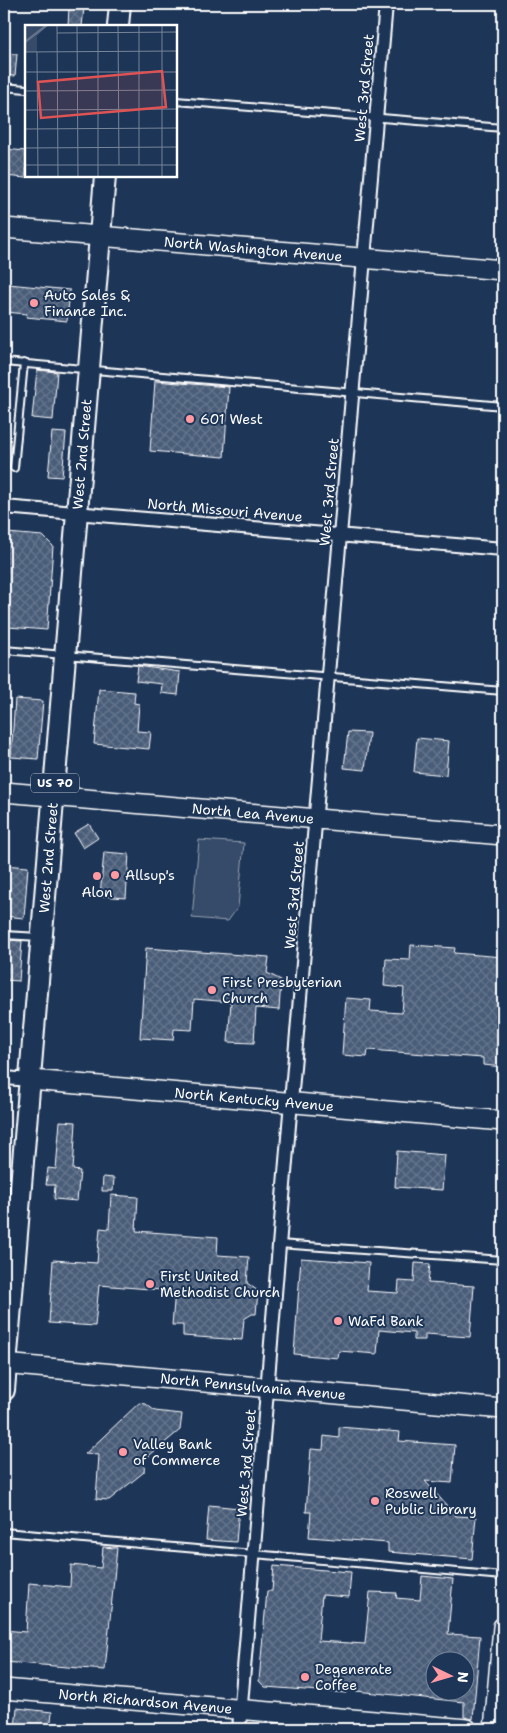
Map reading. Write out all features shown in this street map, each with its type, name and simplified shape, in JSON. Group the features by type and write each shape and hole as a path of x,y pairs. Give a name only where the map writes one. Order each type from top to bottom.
{"main road":[{"path":"118,25 120,4"},
{"name":"West 2nd Street","path":"4,1390 15,1222 31,1080 105,178"}],"street":[{"name":"West 3rd Street","path":"239,1729 386,4"},
{"name":"North Washington Avenue","path":"4,228 503,270"},
{"name":"North Missouri Avenue","path":"4,507 503,549"},
{"name":"North Lea Avenue","path":"4,792 503,835"},
{"name":"North Kentucky Avenue","path":"4,1078 503,1121"},
{"name":"North Pennsylvania Avenue","path":"5,1364 503,1408"},
{"path":"494,1729 503,1627"},
{"name":"North Richardson Avenue","path":"4,1689 467,1729"}],"lane":[{"path":"4,87 25,89"},
{"path":"178,101 503,128"},
{"path":"4,362 503,406"},
{"path":"14,468 24,363"},
{"path":"4,650 503,691"},
{"path":"4,934 43,938"},
{"path":"280,1244 503,1260"},
{"path":"4,1532 503,1576"}],"shaded area":[{"path":"199,840 244,843 238,907 228,921 192,918"}],"building":[{"path":"69,7 84,8 82,25 68,25"},
{"path":"4,53 17,54 15,76 4,75"},
{"path":"4,149 25,151 25,178 4,176"},
{"path":"8,284 70,290 67,321 26,317 27,314 5,312"},
{"path":"37,370 57,372 53,420 32,418"},
{"name":"601 West","path":"155,381 229,387 224,457 150,451"},
{"path":"52,432 66,433 62,477 48,476"},
{"path":"7,533 43,536 53,546 47,630 8,627 9,603 4,602"},
{"path":"138,666 180,672 178,695 161,693 162,684 136,681"},
{"path":"99,689 135,692 134,703 139,704 137,731 151,732 149,749 94,744"},
{"path":"15,699 43,701 38,759 11,757"},
{"path":"348,732 369,733 365,770 344,768"},
{"path":"417,738 449,741 446,775 414,772"},
{"path":"89,824 98,838 83,848 74,833"},
{"name":"Allsup's","path":"104,852 129,854 126,898 100,896"},
{"path":"4,865 28,867 24,918 4,916"},
{"path":"4,940 22,941 19,981 4,980"},
{"path":"411,945 455,948 454,953 503,957 503,1067 483,1065 483,1058 368,1050 367,1057 342,1055 346,998 371,1000 370,1011 402,1013 404,988 384,986 386,959 410,960"},
{"name":"First Presbyterian Church","path":"146,948 269,957 267,973 281,980 279,1010 256,1008 254,1043 228,1042 231,1002 194,999 192,1030 174,1029 173,1040 140,1038"},
{"path":"60,1121 76,1122 73,1170 80,1171 77,1201 54,1199 55,1185 46,1185 48,1168 56,1169"},
{"path":"397,1151 445,1155 442,1190 395,1187"},
{"path":"103,1177 114,1178 113,1191 102,1191"},
{"name":"First United Methodist Church","path":"111,1195 138,1197 136,1231 218,1237 217,1255 249,1257 247,1283 258,1291 256,1314 252,1314 244,1319 242,1340 183,1336 183,1325 172,1325 175,1291 99,1285 95,1326 49,1323 53,1260 97,1263 100,1228 109,1229"},
{"name":"WaFd Bank","path":"301,1258 369,1263 367,1291 398,1293 399,1281 414,1282 415,1263 430,1264 428,1283 474,1286 470,1337 425,1334 425,1340 414,1340 414,1333 379,1330 377,1354 339,1351 338,1358 294,1354"},
{"path":"139,1403 146,1404 155,1411 182,1414 180,1430 145,1459 144,1472 109,1500 96,1499 99,1455 85,1454"},
{"name":"Roswell Public Library","path":"339,1427 400,1432 399,1441 455,1445 452,1483 425,1481 456,1516 476,1517 472,1559 388,1552 388,1543 309,1537 311,1512 306,1512 311,1449 323,1450 324,1436 339,1438"},
{"path":"209,1505 239,1508 236,1542 206,1540"},
{"path":"103,1547 117,1548 105,1670 4,1662 4,1630 26,1632 29,1583 70,1587 71,1565 101,1568"},
{"path":"274,1566 351,1572 349,1597 322,1595 318,1641 365,1644 370,1592 397,1593 396,1598 420,1600 422,1576 453,1579 448,1634 480,1636 473,1719 464,1717 464,1702 444,1700 474,1700 474,1650 424,1650 424,1698 346,1690 346,1693 265,1687 259,1681 267,1591 272,1591"},
{"path":"17,1708 52,1712 50,1729 15,1729"}],"place":[{"name":"Auto Sales & Finance Inc.","path":"34,303"},
{"name":"601 West","path":"190,419"},
{"name":"Allsup's","path":"115,875"},
{"name":"Alon","path":"97,876"},
{"name":"First Presbyterian Church","path":"212,990"},
{"name":"First United Methodist Church","path":"150,1284"},
{"name":"WaFd Bank","path":"338,1321"},
{"name":"Valley Bank of Commerce","path":"123,1452"},
{"name":"Roswell Public Library","path":"375,1501"},
{"name":"Degenerate Coffee","path":"305,1677"}]}
